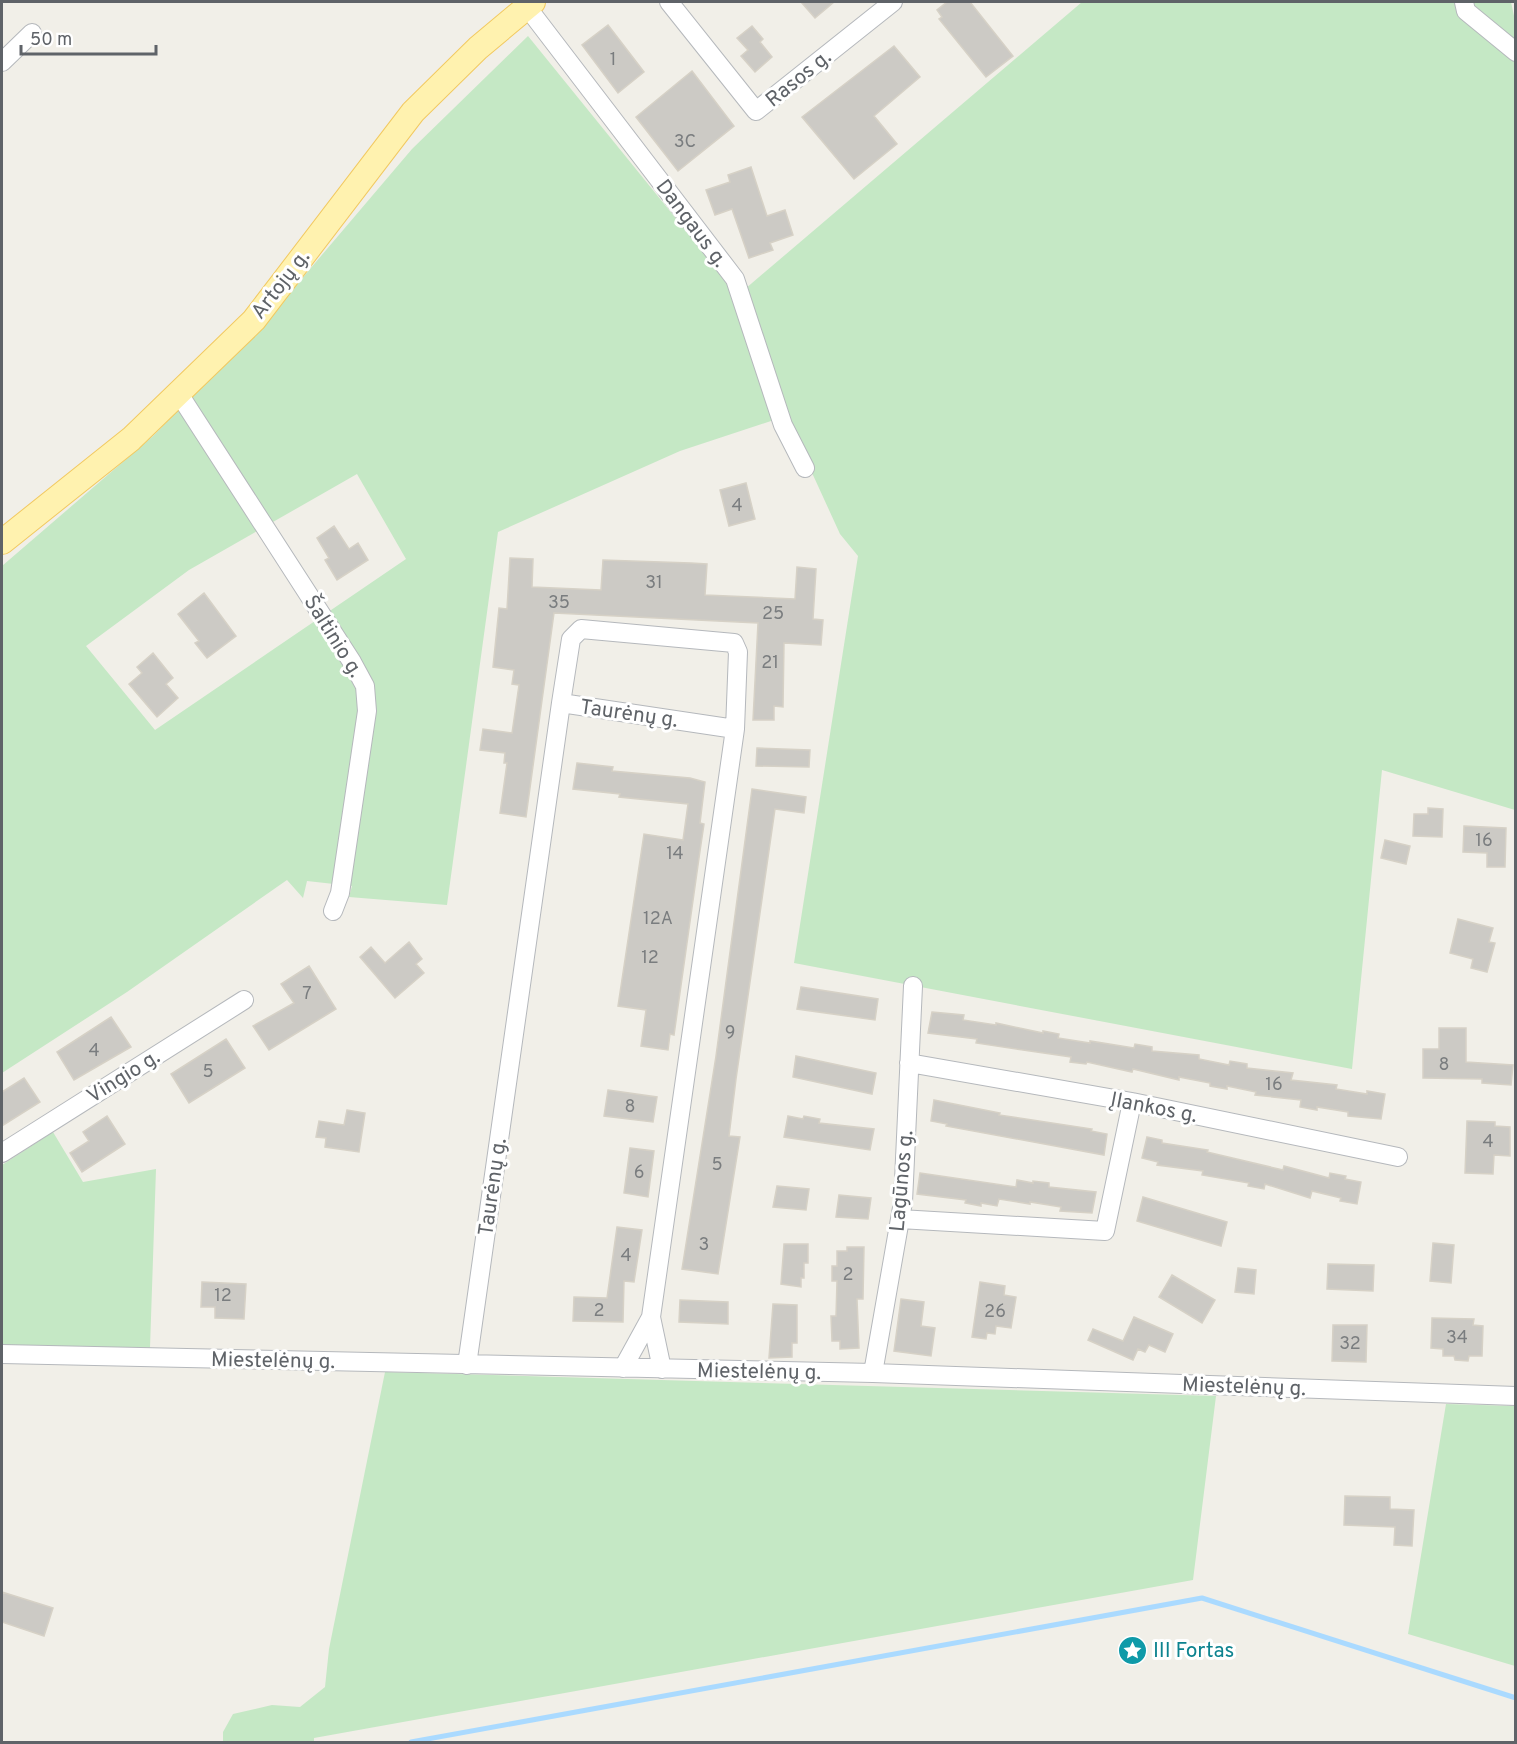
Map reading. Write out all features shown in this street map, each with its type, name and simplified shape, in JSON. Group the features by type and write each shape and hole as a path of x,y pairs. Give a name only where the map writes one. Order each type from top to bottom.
{"main road":[{"name":"Artojų g.","path":"2,542 131,439 254,320 413,112 478,48 530,4"}],"street":[{"name":"Rasos g.","path":"669,2 756,111 893,2"},
{"path":"1464,2 1466,11 1515,52"},
{"name":"Dangaus g.","path":"530,4 735,279 783,425 805,468"},
{"path":"2,62 32,33"},
{"name":"Šaltinio g.","path":"179,394 352,662 365,686 367,711 340,893 333,911"},
{"path":"561,703 571,639 581,629 734,643 738,652 735,729 651,1317 662,1369"},
{"name":"Taurėnų g.","path":"467,1365 561,703 735,729"},
{"name":"Lagūnos g.","path":"873,1373 900,1219 913,986"},
{"name":"Vingio g.","path":"2,1153 244,1000"},
{"name":"Įlankos g.","path":"909,1063 1132,1102 1398,1158"},
{"path":"900,1219 1105,1231 1132,1102"},
{"path":"623,1368 651,1317"},
{"name":"Miestelėnų g.","path":"2,1354 873,1373 1515,1396"}],"green space":[{"path":"1082,2 1511,2 1516,25 1515,810 1382,770 1352,1069 794,963 858,556 840,534 786,416 680,451 498,532 447,905 349,897 352,886 307,881 303,898 287,880 127,992 2,1073 2,566 153,436 270,316 412,149 528,36 738,295","holes":["357,474 406,559 155,730 86,646 189,570"]},
{"path":"53,1132 83,1182 156,1169 150,1348 2,1346 2,1165"},
{"path":"385,1372 1216,1396 1193,1580 314,1738 314,1742 223,1742 223,1732 233,1714 272,1705 300,1707 325,1687 329,1649"},
{"path":"1446,1404 1515,1406 1515,1666 1408,1634"}],"building":[{"path":"801,2 834,2 815,18"},
{"path":"947,2 970,2 1013,56 986,77 939,19 942,17 937,10"},
{"path":"608,25 644,72 618,93 582,45"},
{"path":"752,26 763,39 760,42 772,57 755,72 741,56 748,50 737,38"},
{"path":"894,46 920,77 874,116 897,144 854,179 802,117"},
{"path":"692,71 734,126 678,171 636,117"},
{"path":"751,167 767,216 785,210 793,235 770,243 773,250 749,258 732,209 715,215 706,190 730,182 728,175"},
{"path":"746,483 755,519 729,526 720,490"},
{"path":"334,526 349,549 358,543 368,560 337,580 325,560 329,558 317,538"},
{"path":"510,558 533,559 532,587 601,590 603,560 691,563 707,564 705,595 795,599 797,567 816,569 813,619 823,620 821,645 784,643 783,707 774,706 774,720 753,720 758,623 554,613 526,817 500,813 507,763 504,763 505,753 480,750 483,729 512,733 519,685 512,684 514,670 493,667 499,608 507,609"},
{"path":"204,593 236,636 207,658 195,643 199,641 178,614"},
{"path":"153,653 173,678 166,684 178,698 157,717 129,684 142,673 137,667"},
{"path":"757,748 810,750 809,767 756,766"},
{"path":"577,763 613,767 612,771 690,778 705,782 700,823 704,824 674,1035 670,1034 668,1050 641,1046 646,1010 618,1006 644,834 683,840 688,804 619,797 620,794 573,789"},
{"path":"752,789 806,797 804,813 775,809 729,1136 740,1137 718,1274 682,1269 716,1056"},
{"path":"1428,808 1443,809 1442,837 1413,836 1414,814 1428,814"},
{"path":"1464,826 1506,828 1505,867 1487,867 1487,853 1463,852"},
{"path":"1385,840 1410,846 1406,864 1381,858"},
{"path":"1458,919 1493,928 1489,942 1495,943 1487,972 1471,968 1473,959 1450,953"},
{"path":"409,942 422,959 416,964 424,973 395,998 360,957 371,947 385,963"},
{"path":"309,966 336,1009 269,1050 253,1026 294,1003 281,984"},
{"path":"801,987 878,999 875,1020 797,1009"},
{"path":"932,1012 964,1015 963,1020 1059,1034 1058,1038 1134,1048 1135,1044 1152,1047 1152,1051 1199,1055 1199,1059 1229,1065 1230,1061 1247,1064 1247,1068 1293,1073 1291,1080 1337,1085 1336,1089 1367,1094 1367,1091 1385,1094 1381,1119 1348,1116 1348,1112 1317,1107 1317,1110 1300,1107 1301,1100 1255,1095 1256,1092 1227,1086 1227,1089 1210,1086 1210,1083 1179,1077 1179,1080 1133,1069 1132,1072 1087,1062 1086,1064 1070,1062 1071,1057 976,1043 977,1039 928,1033"},
{"path":"111,1017 131,1047 74,1080 57,1052"},
{"path":"1439,1028 1466,1028 1466,1062 1513,1065 1511,1085 1482,1083 1482,1079 1423,1078 1423,1049 1439,1049"},
{"path":"226,1039 245,1068 189,1103 171,1074"},
{"path":"796,1056 876,1073 872,1094 793,1077"},
{"path":"24,1078 40,1102 2,1126 2,1092"},
{"path":"608,1090 657,1097 653,1122 604,1116"},
{"path":"934,1100 1000,1113 999,1115 1092,1129 1091,1131 1107,1134 1104,1155 946,1126 947,1124 931,1121"},
{"path":"347,1110 365,1113 359,1152 325,1147 326,1138 316,1137 319,1121 344,1125"},
{"path":"107,1116 125,1144 82,1172 70,1153 89,1141 83,1132"},
{"path":"788,1116 803,1119 804,1116 820,1119 819,1123 874,1129 870,1150 784,1137"},
{"path":"1467,1121 1495,1122 1495,1126 1510,1127 1510,1156 1494,1155 1493,1174 1465,1173"},
{"path":"1147,1137 1162,1140 1162,1143 1208,1150 1207,1152 1283,1170 1284,1166 1329,1178 1330,1173 1346,1176 1345,1179 1361,1182 1357,1204 1340,1201 1341,1198 1312,1191 1310,1198 1265,1184 1264,1189 1248,1186 1249,1183 1202,1175 1203,1171 1157,1165 1158,1162 1142,1158"},
{"path":"630,1148 654,1151 648,1197 624,1193"},
{"path":"920,1173 1016,1187 1017,1180 1033,1183 1033,1181 1049,1183 1049,1187 1096,1192 1092,1213 1060,1211 1061,1207 999,1199 997,1206 981,1203 981,1206 965,1203 966,1200 917,1194"},
{"path":"777,1186 809,1189 806,1210 773,1207"},
{"path":"839,1195 871,1198 868,1219 836,1217"},
{"path":"1143,1197 1227,1222 1221,1246 1137,1221"},
{"path":"617,1227 642,1230 634,1282 624,1281 623,1322 573,1321 574,1297 607,1298"},
{"path":"1433,1243 1454,1245 1451,1283 1430,1281"},
{"path":"784,1244 808,1244 808,1263 804,1263 804,1278 801,1278 801,1287 781,1284"},
{"path":"847,1247 864,1247 863,1299 857,1299 859,1348 840,1349 840,1341 832,1341 831,1316 836,1316 837,1281 832,1281 832,1266 837,1266 837,1251 847,1251"},
{"path":"1328,1264 1374,1265 1373,1291 1327,1289"},
{"path":"1238,1268 1256,1270 1254,1294 1235,1292"},
{"path":"1172,1275 1215,1300 1202,1323 1159,1297"},
{"path":"202,1282 246,1284 244,1319 215,1318 215,1307 201,1307"},
{"path":"980,1282 1005,1286 1004,1295 1016,1297 1011,1328 996,1326 995,1334 987,1333 986,1339 972,1337"},
{"path":"901,1299 924,1302 921,1326 935,1328 931,1356 894,1351"},
{"path":"680,1300 728,1302 728,1324 679,1322"},
{"path":"773,1304 797,1305 797,1343 792,1343 792,1357 769,1358"},
{"path":"1134,1317 1173,1334 1165,1352 1149,1345 1145,1352 1138,1349 1133,1360 1088,1340 1093,1329 1123,1341"},
{"path":"1432,1318 1474,1319 1473,1325 1483,1326 1482,1356 1469,1356 1468,1361 1455,1360 1454,1356 1443,1356 1443,1349 1431,1348"},
{"path":"1333,1325 1367,1325 1366,1362 1332,1361"},
{"path":"1345,1496 1390,1497 1390,1509 1414,1510 1412,1546 1394,1545 1395,1527 1344,1525"},
{"path":"2,1592 53,1608 44,1636 2,1622"}],"waterway":[{"path":"411,1742 1202,1598 1516,1698"}],"place":[{"name":"III Fortas","path":"1132,1650"}]}
